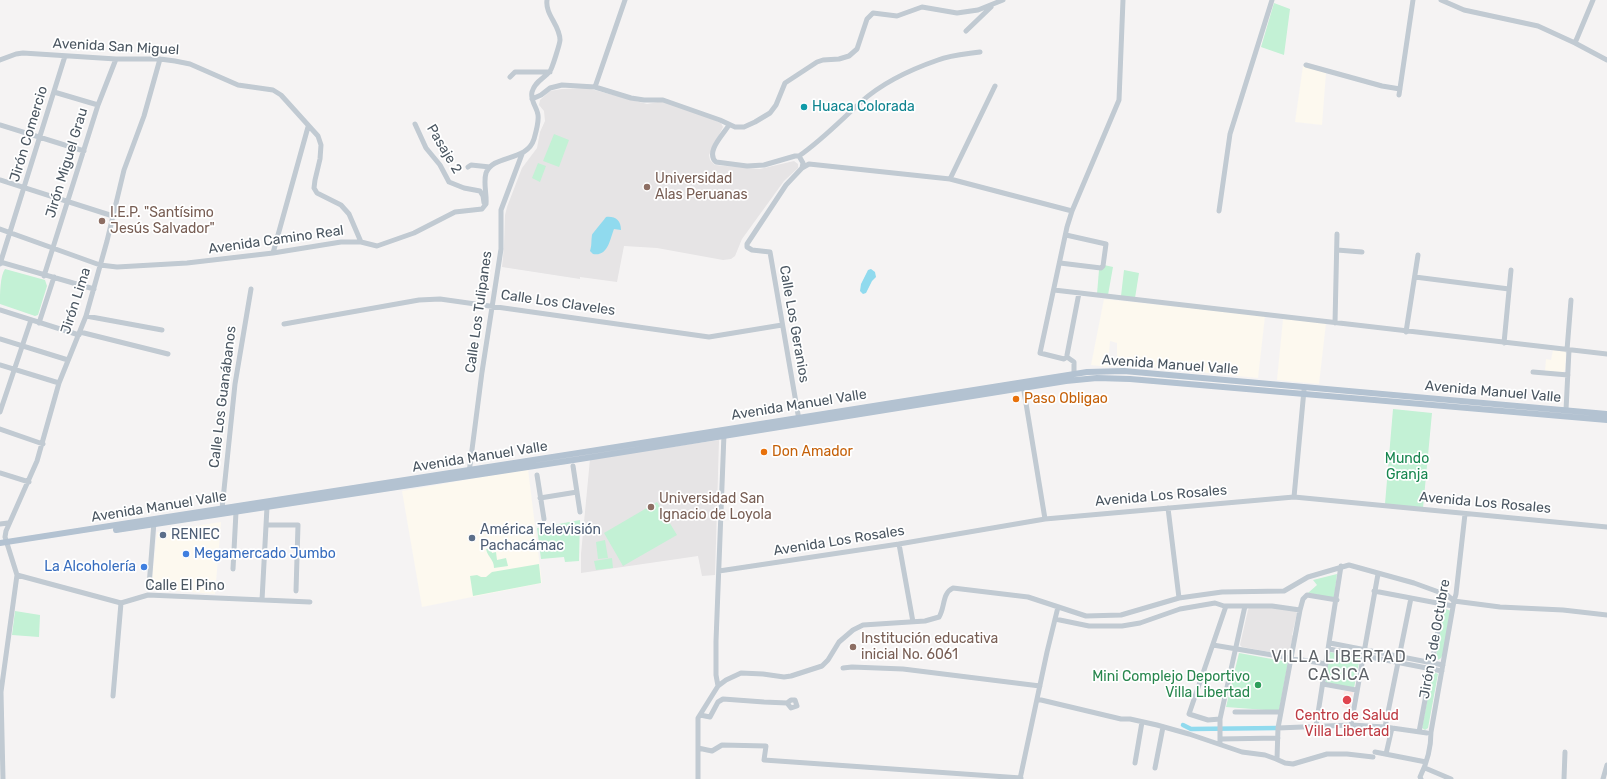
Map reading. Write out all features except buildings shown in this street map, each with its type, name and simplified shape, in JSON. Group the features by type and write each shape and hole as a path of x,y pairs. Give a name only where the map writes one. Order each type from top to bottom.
{"main road":[{"name":"Avenida Manuel Valle","path":"1023,385 1074,373 1124,371 1304,391 1607,420"},
{"name":"Avenida Manuel Valle","path":"154,522 222,509 312,498 1023,385 1097,378 1304,391 1607,414"},
{"name":"Avenida Manuel Valle","path":"0,547 7,544 154,522 236,512 312,498"},
{"name":"Avenida Manuel Valle","path":"0,543 7,544"}],"street":[{"path":"468,167 471,165 490,167 503,160 522,154 533,141 538,113 532,99 532,92 538,81 550,72 560,44 560,38 547,10 547,0"},
{"path":"595,87 625,0"},
{"path":"532,99 541,96 550,88 562,85 595,87 631,98 663,100 720,120 729,125 744,127 770,113 776,105 785,83 817,62 823,60 840,59 849,56 857,49 866,19 873,13 897,16 922,7 957,13 978,10 1003,0"},
{"path":"1067,357 1064,359 1040,353 1072,211 1119,100 1123,0"},
{"path":"1219,211 1230,134 1272,0"},
{"path":"1306,65 1400,92 1413,0"},
{"path":"1441,0 1464,10 1538,26 1607,60"},
{"path":"1574,43 1593,0"},
{"path":"966,32 987,10 997,3"},
{"path":"729,125 712,154 713,159 716,162 747,166 764,165 799,156 836,127 861,102 877,90 939,59 980,52"},
{"name":"Avenida San Miguel","path":"0,60 16,54 116,59 160,58 190,64 238,85 273,90 281,95 308,127 318,136 321,145 320,159 314,188 317,193 341,205 349,214 361,238 361,242"},
{"name":"Jirón Comercio","path":"0,263 25,188 65,56"},
{"name":"Jirón Lima","path":"16,575 5,535 8,523 28,482 43,444 59,383 86,316 124,170 144,116 160,58"},
{"name":"Jirón Miguel Grau","path":"44,276 98,105 116,59"},
{"path":"510,78 513,73 517,72 550,72"},
{"path":"950,179 995,86"},
{"path":"54,92 98,105"},
{"name":"Pasaje 2","path":"415,124 426,148 440,165 449,182 464,188 480,191 484,202 481,209"},
{"path":"0,125 84,151"},
{"path":"272,253 308,127"},
{"name":"Calle Los Tulipanes","path":"469,473 501,249 501,210 522,154"},
{"path":"799,156 803,163 802,168"},
{"path":"802,168 809,164 950,179 1072,211"},
{"path":"481,209 484,208 486,204 486,176 490,167"},
{"name":"Calle Los Geranios","path":"799,420 770,252 752,250 748,247 748,241 786,185 802,168"},
{"path":"0,180 113,216"},
{"name":"Avenida Camino Real","path":"0,229 100,265 117,267 187,263 272,253 341,242 361,242 378,246 414,233 455,212 481,209"},
{"path":"1335,323 1338,234"},
{"path":"1060,263 1101,268 1103,266 1106,244 1066,235"},
{"path":"1337,250 1362,252"},
{"path":"1406,332 1418,255"},
{"path":"0,263 94,289"},
{"path":"1504,343 1511,270"},
{"path":"39,323 54,277"},
{"path":"1415,277 1509,289"},
{"name":"Calle Los Guanábanos","path":"222,509 235,384 251,288"},
{"path":"1054,290 1406,332 1607,354"},
{"path":"1067,357 1079,292"},
{"name":"Calle Los Claveles","path":"284,324 419,300 440,299 709,337 782,325"},
{"path":"1566,410 1571,300"},
{"path":"0,310 79,334 168,354"},
{"path":"86,316 162,330"},
{"path":"0,412 3,392 14,370 31,320"},
{"path":"0,339 68,360"},
{"path":"1067,357 1074,362 1074,373"},
{"path":"0,365 59,383"},
{"path":"1533,372 1568,375"},
{"path":"1023,385 1045,519"},
{"path":"1294,497 1304,391"},
{"path":"0,429 43,444"},
{"path":"718,686 716,675 724,432"},
{"path":"574,466 580,512"},
{"path":"0,473 28,482"},
{"path":"537,475 544,519"},
{"path":"540,498 577,492"},
{"name":"Avenida Los Rosales","path":"719,571 899,544 1045,519 1294,497 1607,527"},
{"path":"262,600 267,507"},
{"path":"1168,508 1179,598"},
{"path":"233,569 236,512"},
{"name":"Jirón 3 de Octubre","path":"1421,779 1420,777 1426,765 1431,741 1431,732 1453,603 1456,594 1465,514"},
{"path":"149,586 154,522"},
{"path":"0,524 8,523"},
{"path":"266,525 298,525 296,591"},
{"path":"899,544 913,622"},
{"path":"698,779 698,718 718,686 733,675 740,673 784,677 822,666 828,660 839,642 853,630 863,625 913,622 940,617 946,594 953,588 1028,598 1086,616 1121,614 1179,598 1222,592 1284,591 1308,577 1341,566 1349,565 1359,566 1378,574 1414,583 1447,595 1453,603"},
{"path":"1316,726 1337,600 1341,566"},
{"path":"1351,724 1362,656 1378,574"},
{"path":"3,779 1,692 16,575 121,603 112,696"},
{"path":"1374,591 1443,604 1453,603 1563,610 1607,615"},
{"name":"Calle El Pino","path":"121,603 148,595 310,602"},
{"path":"1278,759 1278,728 1303,599 1306,595 1337,600"},
{"path":"1385,727 1410,598"},
{"path":"1055,618 1089,626 1122,626 1140,623 1180,609 1215,603 1226,606 1272,606 1300,610"},
{"name":"Jirón 3 de Octubre","path":"1419,732 1443,604"},
{"path":"1220,719 1208,720 1189,714 1226,606"},
{"path":"1220,742 1220,719 1237,649 1245,606"},
{"path":"698,748 712,751 722,745 766,746 764,760 1020,779 1058,607"},
{"path":"1330,643 1443,665"},
{"path":"1213,645 1326,664"},
{"path":"1328,649 1442,671"},
{"path":"843,668 903,669 1040,686"},
{"path":"1323,684 1356,690"},
{"path":"700,715 708,718 710,717 718,702 723,699 787,703"},
{"path":"1037,699 1121,719 1130,719 1163,727 1220,742 1242,752 1265,755 1278,759 1285,764 1293,764 1327,754 1386,754 1426,765 1446,778 1451,779"},
{"path":"1235,712 1281,712"},
{"path":"1135,763 1142,722"},
{"path":"1278,728 1351,724 1427,733"},
{"path":"1155,768 1163,727"},
{"path":"1386,754 1392,728"},
{"path":"1220,742 1278,738"},
{"path":"1564,779 1565,752"},
{"path":"1603,779 1607,765"}],"shaded area":[{"path":"1303,66 1326,73 1322,125 1295,122"},
{"name":"Universidad Alas Peruanas","path":"587,88 647,104 664,101 721,123 723,127 709,155 710,160 715,165 760,169 794,161 798,164 798,168 784,181 742,239 735,256 731,259 723,260 657,248 624,246 617,282 580,277 580,279 502,267 505,215 507,207 522,168 537,148 540,132 545,121 544,111 539,105 540,100 550,91"},
{"path":"1104,299 1265,316 1258,378 1117,364 1117,343 1110,341 1108,367 1091,365"},
{"path":"1283,319 1326,323 1319,384 1277,380"},
{"path":"1553,350 1566,351 1565,370 1562,373 1545,371 1546,359 1551,360"},
{"name":"Universidad San Ignacio de Loyola","path":"719,440 715,575 702,576 698,556 581,573 581,554 590,459"},
{"path":"528,469 542,583 422,607 402,491"},
{"path":"221,522 215,594 151,589 157,532"},
{"path":"1267,607 1295,611 1297,613 1289,654 1287,655 1242,647 1240,645 1249,608"},
{"name":"Centro de Salud Villa Libertad","path":"1344,691 1353,692 1350,709 1342,707"}],"green space":[{"path":"1274,3 1290,9 1284,55 1261,47"},
{"path":"554,134 569,140 559,167 543,161"},
{"path":"538,163 546,166 540,182 532,178"},
{"path":"1104,265 1113,267 1108,295 1097,294 1099,270"},
{"path":"5,269 45,280 47,286 38,315 35,316 0,304 1,281"},
{"path":"1124,270 1139,273 1135,298 1121,296"},
{"name":"Mundo Granja","path":"1393,409 1432,413 1423,508 1385,504"},
{"path":"657,502 677,535 623,566 604,533"},
{"path":"580,520 579,561 565,562 564,557 541,559 537,528"},
{"path":"605,540 608,558 598,559 596,542"},
{"path":"491,548 492,553 496,552 497,560 506,558 508,566 494,568 493,562 486,549"},
{"path":"612,558 613,568 596,570 594,561"},
{"path":"539,564 541,583 473,596 470,576 477,575 486,577 492,572"},
{"path":"1337,574 1334,598 1308,593 1317,585 1313,580"},
{"path":"1446,609 1451,611 1443,654 1438,660 1436,656 1444,610"},
{"path":"15,611 40,615 39,637 12,635"},
{"path":"1330,652 1360,658 1354,688 1325,683"},
{"name":"Mini Complejo Deportivo Villa Libertad","path":"1239,653 1288,662 1279,711 1226,707"},
{"path":"1434,672 1438,674 1428,728 1425,730 1422,728 1432,675"}],"water":[{"path":"606,217 617,219 621,230 614,229 610,242 605,250 602,253 593,254 590,251 592,235"},
{"path":"871,269 875,272 876,277 872,281 866,293 863,294 860,291 861,284 868,270"}],"waterway":[{"path":"1183,725 1191,729 1278,728"}],"place":[{"name":"Huaca Colorada","path":"804,107"},
{"name":"Universidad Alas Peruanas","path":"647,187"},
{"name":"I.E.P. \"Santísimo Jesús Salvador\"","path":"102,221"},
{"name":"Paso Obligao","path":"1016,399"},
{"name":"Don Amador","path":"764,452"},
{"name":"Universidad San Ignacio de Loyola","path":"651,507"},
{"name":"RENIEC","path":"163,535"},
{"name":"América Televisión Pachacámac","path":"472,538"},
{"name":"Megamercado Jumbo","path":"186,554"},
{"name":"La Alcoholería","path":"144,567"},
{"name":"Institución educativa inicial No. 6061","path":"853,647"},
{"name":"Mini Complejo Deportivo Villa Libertad","path":"1258,685"},
{"name":"Centro de Salud Villa Libertad","path":"1347,700"}],"district":[{"name":"VILLA LIBERTAD CASICA","path":"1339,666"}]}
